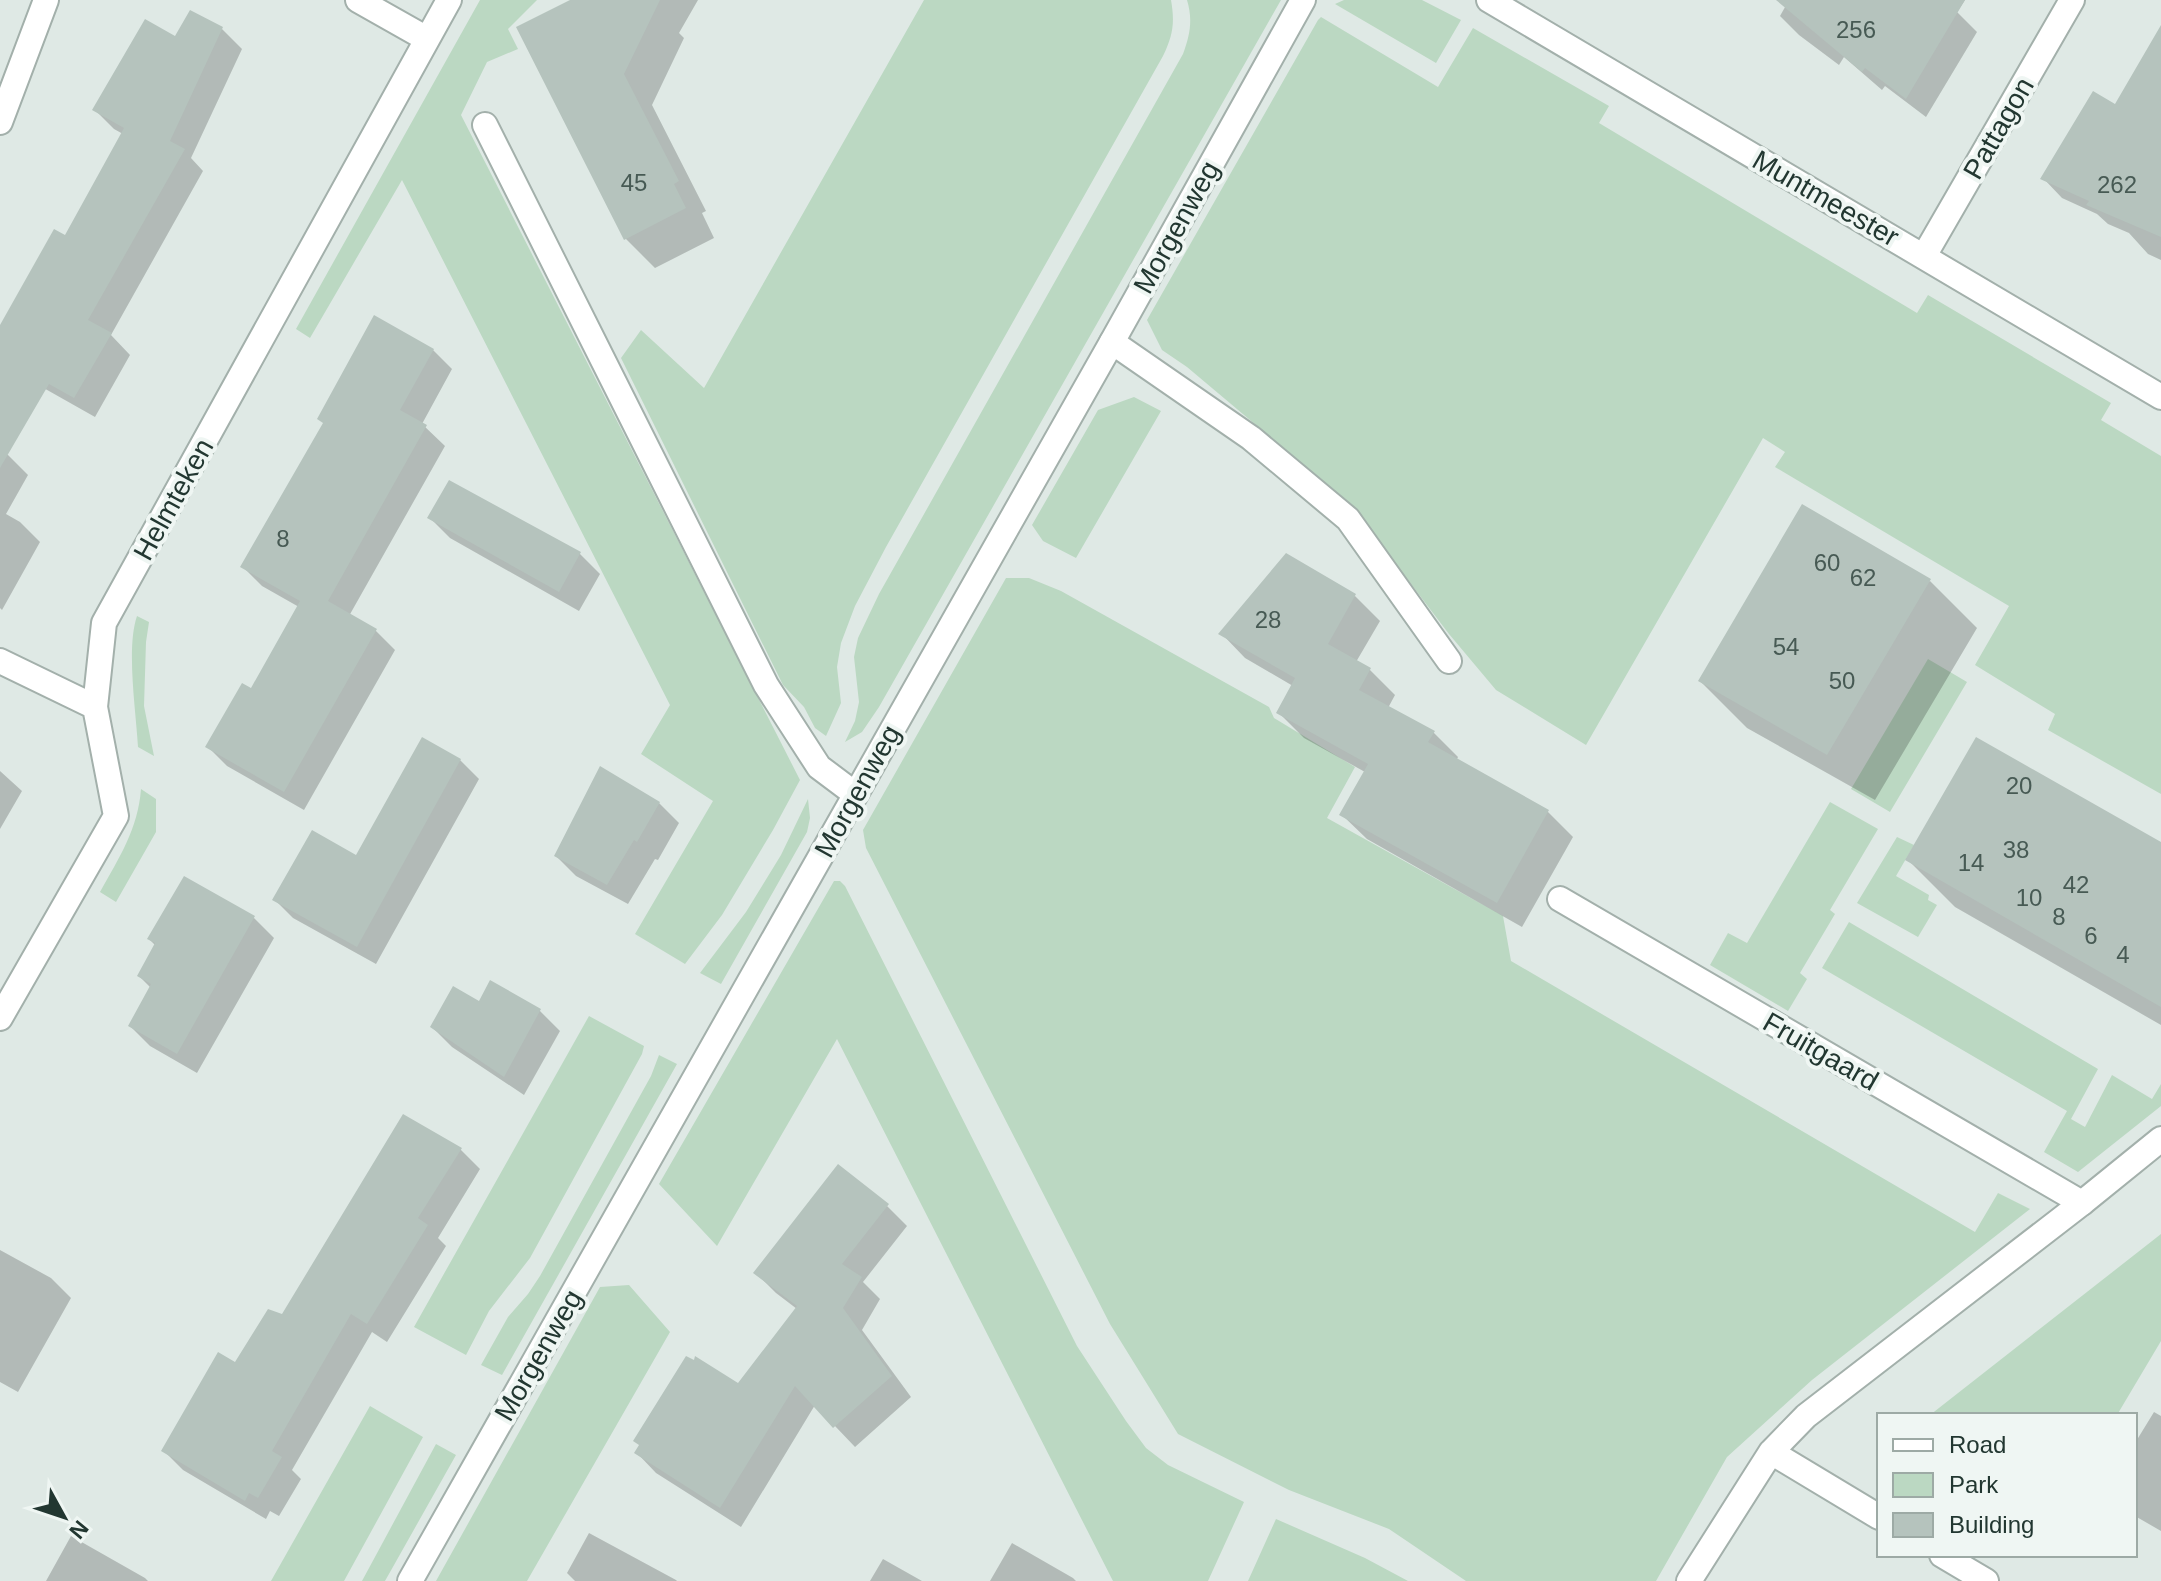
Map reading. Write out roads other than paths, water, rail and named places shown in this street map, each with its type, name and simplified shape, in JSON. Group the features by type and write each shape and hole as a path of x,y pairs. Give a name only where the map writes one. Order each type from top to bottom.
{"street":[{"path":"0,122 46,0"},
{"path":"358,0 427,39"},
{"name":"Helmteken","path":"0,1018 116,816 95,707 104,623 449,0"},
{"name":"Morgenweg","path":"410,1581 1303,0"},
{"name":"Muntmeester","path":"1489,0 2161,397"},
{"name":"Pattagon","path":"1924,256 2072,0"},
{"path":"485,125 766,685 819,767 855,794"},
{"path":"1112,342 1251,438 1348,519 1449,661"},
{"path":"0,661 95,707"},
{"name":"Fruitgaard","path":"1560,899 2082,1203"},
{"path":"1689,1581 1771,1452 1806,1416 2161,1139"},
{"path":"1771,1452 1877,1516"},
{"path":"1945,1557 1986,1581"}]}
